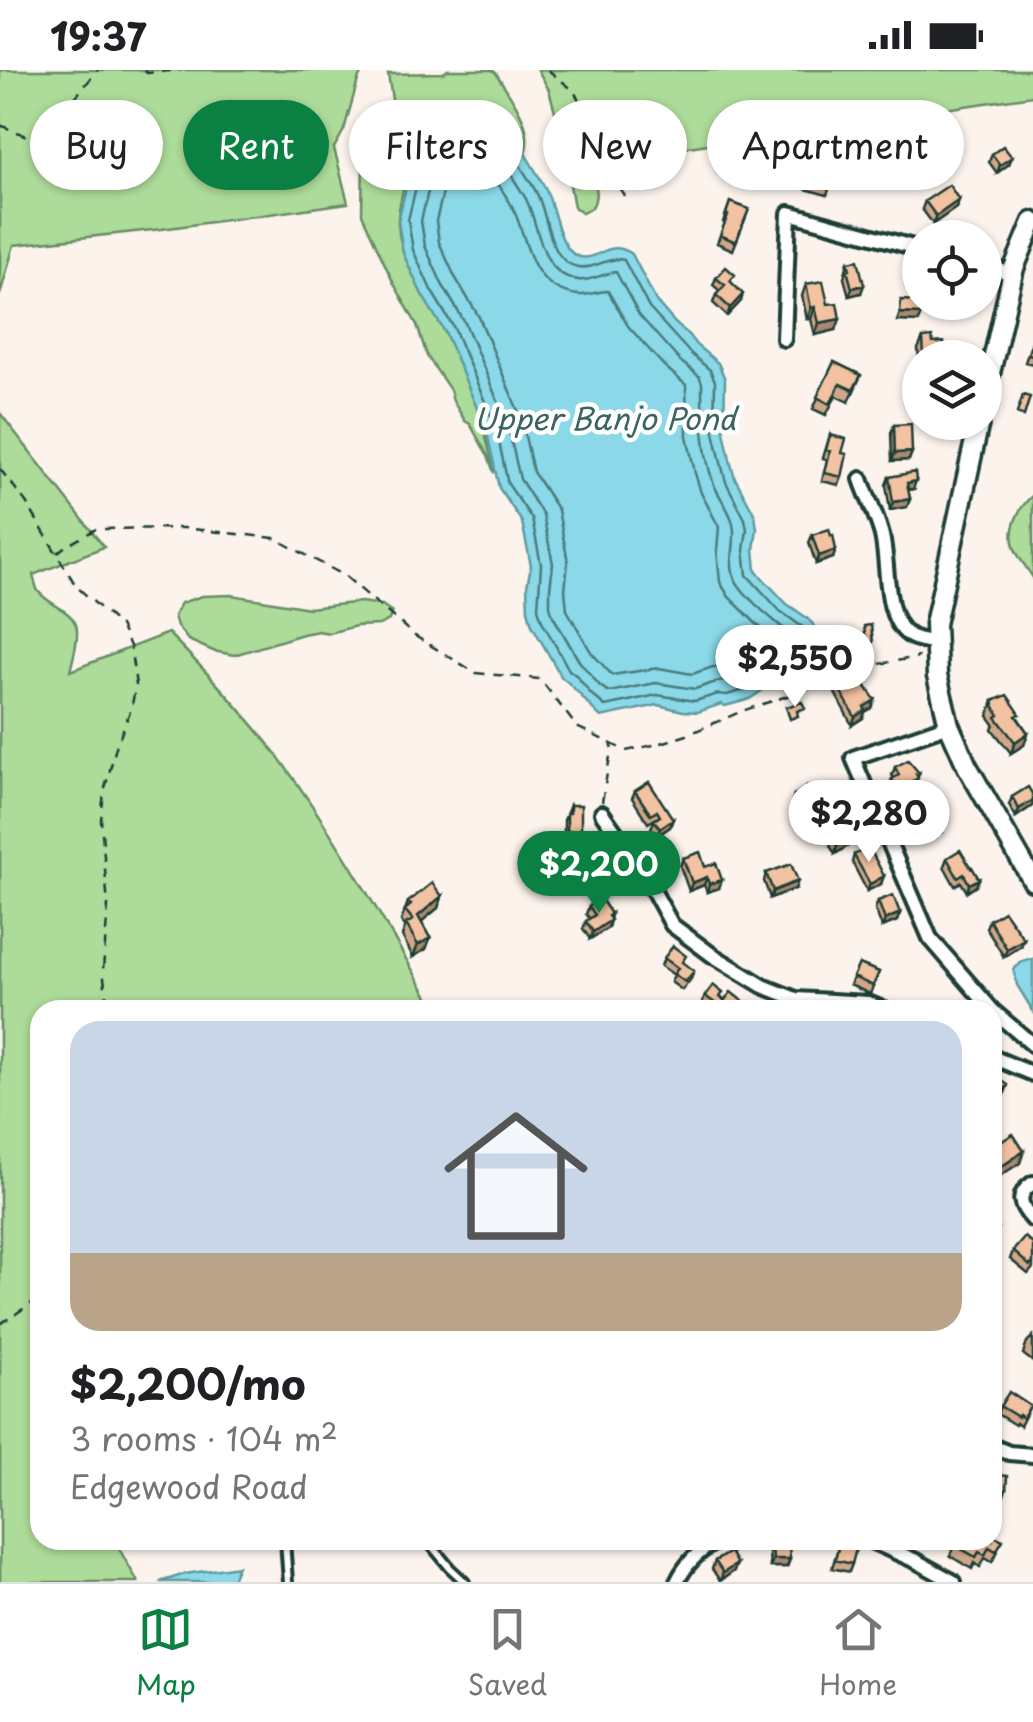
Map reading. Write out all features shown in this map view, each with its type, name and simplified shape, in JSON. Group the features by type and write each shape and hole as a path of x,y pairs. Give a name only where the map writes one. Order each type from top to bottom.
{"street":[{"path":"784,339 788,213 902,244"},
{"path":"998,340 1013,274 1033,222"},
{"path":"1002,271 1013,274"},
{"path":"975,440 935,624 935,649 949,724 968,766 1033,881"},
{"path":"861,480 882,532 894,614 902,629 935,649"},
{"path":"949,724 853,758 930,938 983,1000"},
{"path":"602,813 642,870 672,925 762,986 796,999 810,1000"},
{"path":"1002,1019 1033,1045"},
{"path":"1002,1061 1033,1074"},
{"path":"1033,1182 1020,1199 1021,1208 1033,1220"},
{"path":"1002,1450 1033,1456"},
{"path":"676,1582 703,1550"},
{"path":"891,1550 954,1582"}],"lane":[{"path":"286,1550 288,1582"},
{"path":"436,1550 465,1582"}],"path":[{"path":"0,126 29,137 68,106 98,70"},
{"path":"144,70 182,70"},
{"path":"548,70 574,90 596,140 598,160 625,196"},
{"path":"0,469 26,502 76,586 120,626 130,646 136,685 104,792 101,820 108,906 103,970 107,1000"},
{"path":"57,554 96,530 183,528 274,538 345,576 414,636 476,673 540,679 577,727 626,750 687,735 742,710 816,686 838,671 935,649"},
{"path":"602,813 612,744"},
{"path":"0,1324 30,1304"}],"green space":[{"path":"0,70 363,70 352,100 349,100 344,130 334,148 348,203 14,245 0,295"},
{"path":"492,70 512,100 392,100 388,74"},
{"path":"538,70 1033,70 1033,96 964,106 964,100 707,100 707,144 687,147 687,100 552,100"},
{"path":"523,120 527,132 523,152"},
{"path":"362,190 404,190 398,225 404,253 467,381 494,473 470,424 427,356 417,325 362,214"},
{"path":"571,190 596,190 588,210 582,213 574,207"},
{"path":"0,413 104,547 33,575 38,591 75,623 77,640 70,671 168,633 276,754 319,816 430,1000 30,1000 30,1550 120,1550 138,1582 0,1582"},
{"path":"1033,495 1033,578 1017,553 1012,534 1019,512"},
{"path":"232,595 309,608 361,602 382,605 392,612 389,620 379,625 303,634 234,655 188,640 177,626 174,616 181,603 202,596"}],"water":[{"name":"Upper Banjo Pond","path":"523,152 546,190 559,230 573,254 587,257 617,248 632,254 656,301 718,363 725,379 724,431 731,464 755,515 756,571 823,635 832,655 822,671 770,686 746,700 698,712 658,705 601,717 562,678 532,625 528,610 531,566 522,522 499,488 487,432 445,332 403,253 398,221 405,190 523,190"},
{"path":"1033,959 1033,1011 1017,985 1014,969"},
{"path":"238,1566 231,1582 160,1582 185,1574"}],"building":[{"path":"1003,146 1012,157 1000,165 992,154"},
{"path":"942,190 952,190 959,200 936,216 925,201"},
{"path":"730,202 749,209 736,242 720,235"},
{"path":"858,260 864,285 852,288 848,262"},
{"path":"726,267 735,275 730,281 743,294 730,308 716,295 725,285 716,278"},
{"path":"823,281 828,304 837,303 840,319 819,323 806,284"},
{"path":"834,362 861,375 853,390 840,384 830,404 817,397"},
{"path":"1023,395 1030,397 1024,416 1017,413"},
{"path":"894,425 902,425 902,440 912,440 912,452 895,453"},
{"path":"830,435 846,439 842,477 825,473"},
{"path":"915,472 916,481 907,483 910,499 893,502 889,477"},
{"path":"829,529 836,550 819,556 812,535"},
{"path":"871,625 873,642 866,643 864,626"},
{"path":"847,680 852,689 863,682 875,700 855,717 838,686"},
{"path":"1007,695 1028,733 1015,742 996,717 999,715 993,705 993,701"},
{"path":"802,702 805,708 790,719 786,707"},
{"path":"908,760 919,773 918,778 898,790 892,779 899,775 895,767"},
{"path":"649,782 673,819 660,828 654,820 660,816 657,811 651,815 635,791"},
{"path":"808,786 824,808 809,817 794,795"},
{"path":"1028,787 1033,800 1019,809 1012,797"},
{"path":"934,801 945,824 932,832 919,810"},
{"path":"570,805 581,805 581,831 588,831 588,851 572,851 572,831 567,831"},
{"path":"850,815 854,822 848,826 854,837 837,846 830,826"},
{"path":"869,847 884,876 870,884 854,855"},
{"path":"960,850 979,879 969,884 964,874 958,878 947,858"},
{"path":"700,852 705,867 716,863 722,880 709,884 707,877 692,883 683,858"},
{"path":"791,864 798,881 773,891 766,873"},
{"path":"432,883 442,896 418,916 430,938 418,945 406,924 413,920 405,910 411,905 408,902"},
{"path":"893,895 900,913 885,920 878,901"},
{"path":"601,899 611,920 593,932 586,921 595,915 589,906"},
{"path":"1004,911 1024,939 1007,949 989,920"},
{"path":"673,946 686,956 682,962 694,971 685,982 674,974 678,968 664,958"},
{"path":"859,964 879,972 873,986 853,977"},
{"path":"713,985 723,993 723,1000 711,1000 705,996"},
{"path":"731,992 741,1000 725,1000"},
{"path":"1013,1134 1024,1151 1002,1166 1002,1141"},
{"path":"1025,1237 1033,1244 1030,1266 1013,1251"},
{"path":"1009,1392 1030,1406 1023,1418 1002,1407"},
{"path":"1002,1475 1007,1476 1006,1490 1002,1490"},
{"path":"772,1550 789,1550 790,1559 773,1559"},
{"path":"838,1550 856,1550 852,1564 835,1560"},
{"path":"963,1550 988,1550 976,1557"},
{"path":"730,1552 737,1564 723,1573 715,1561"}]}
